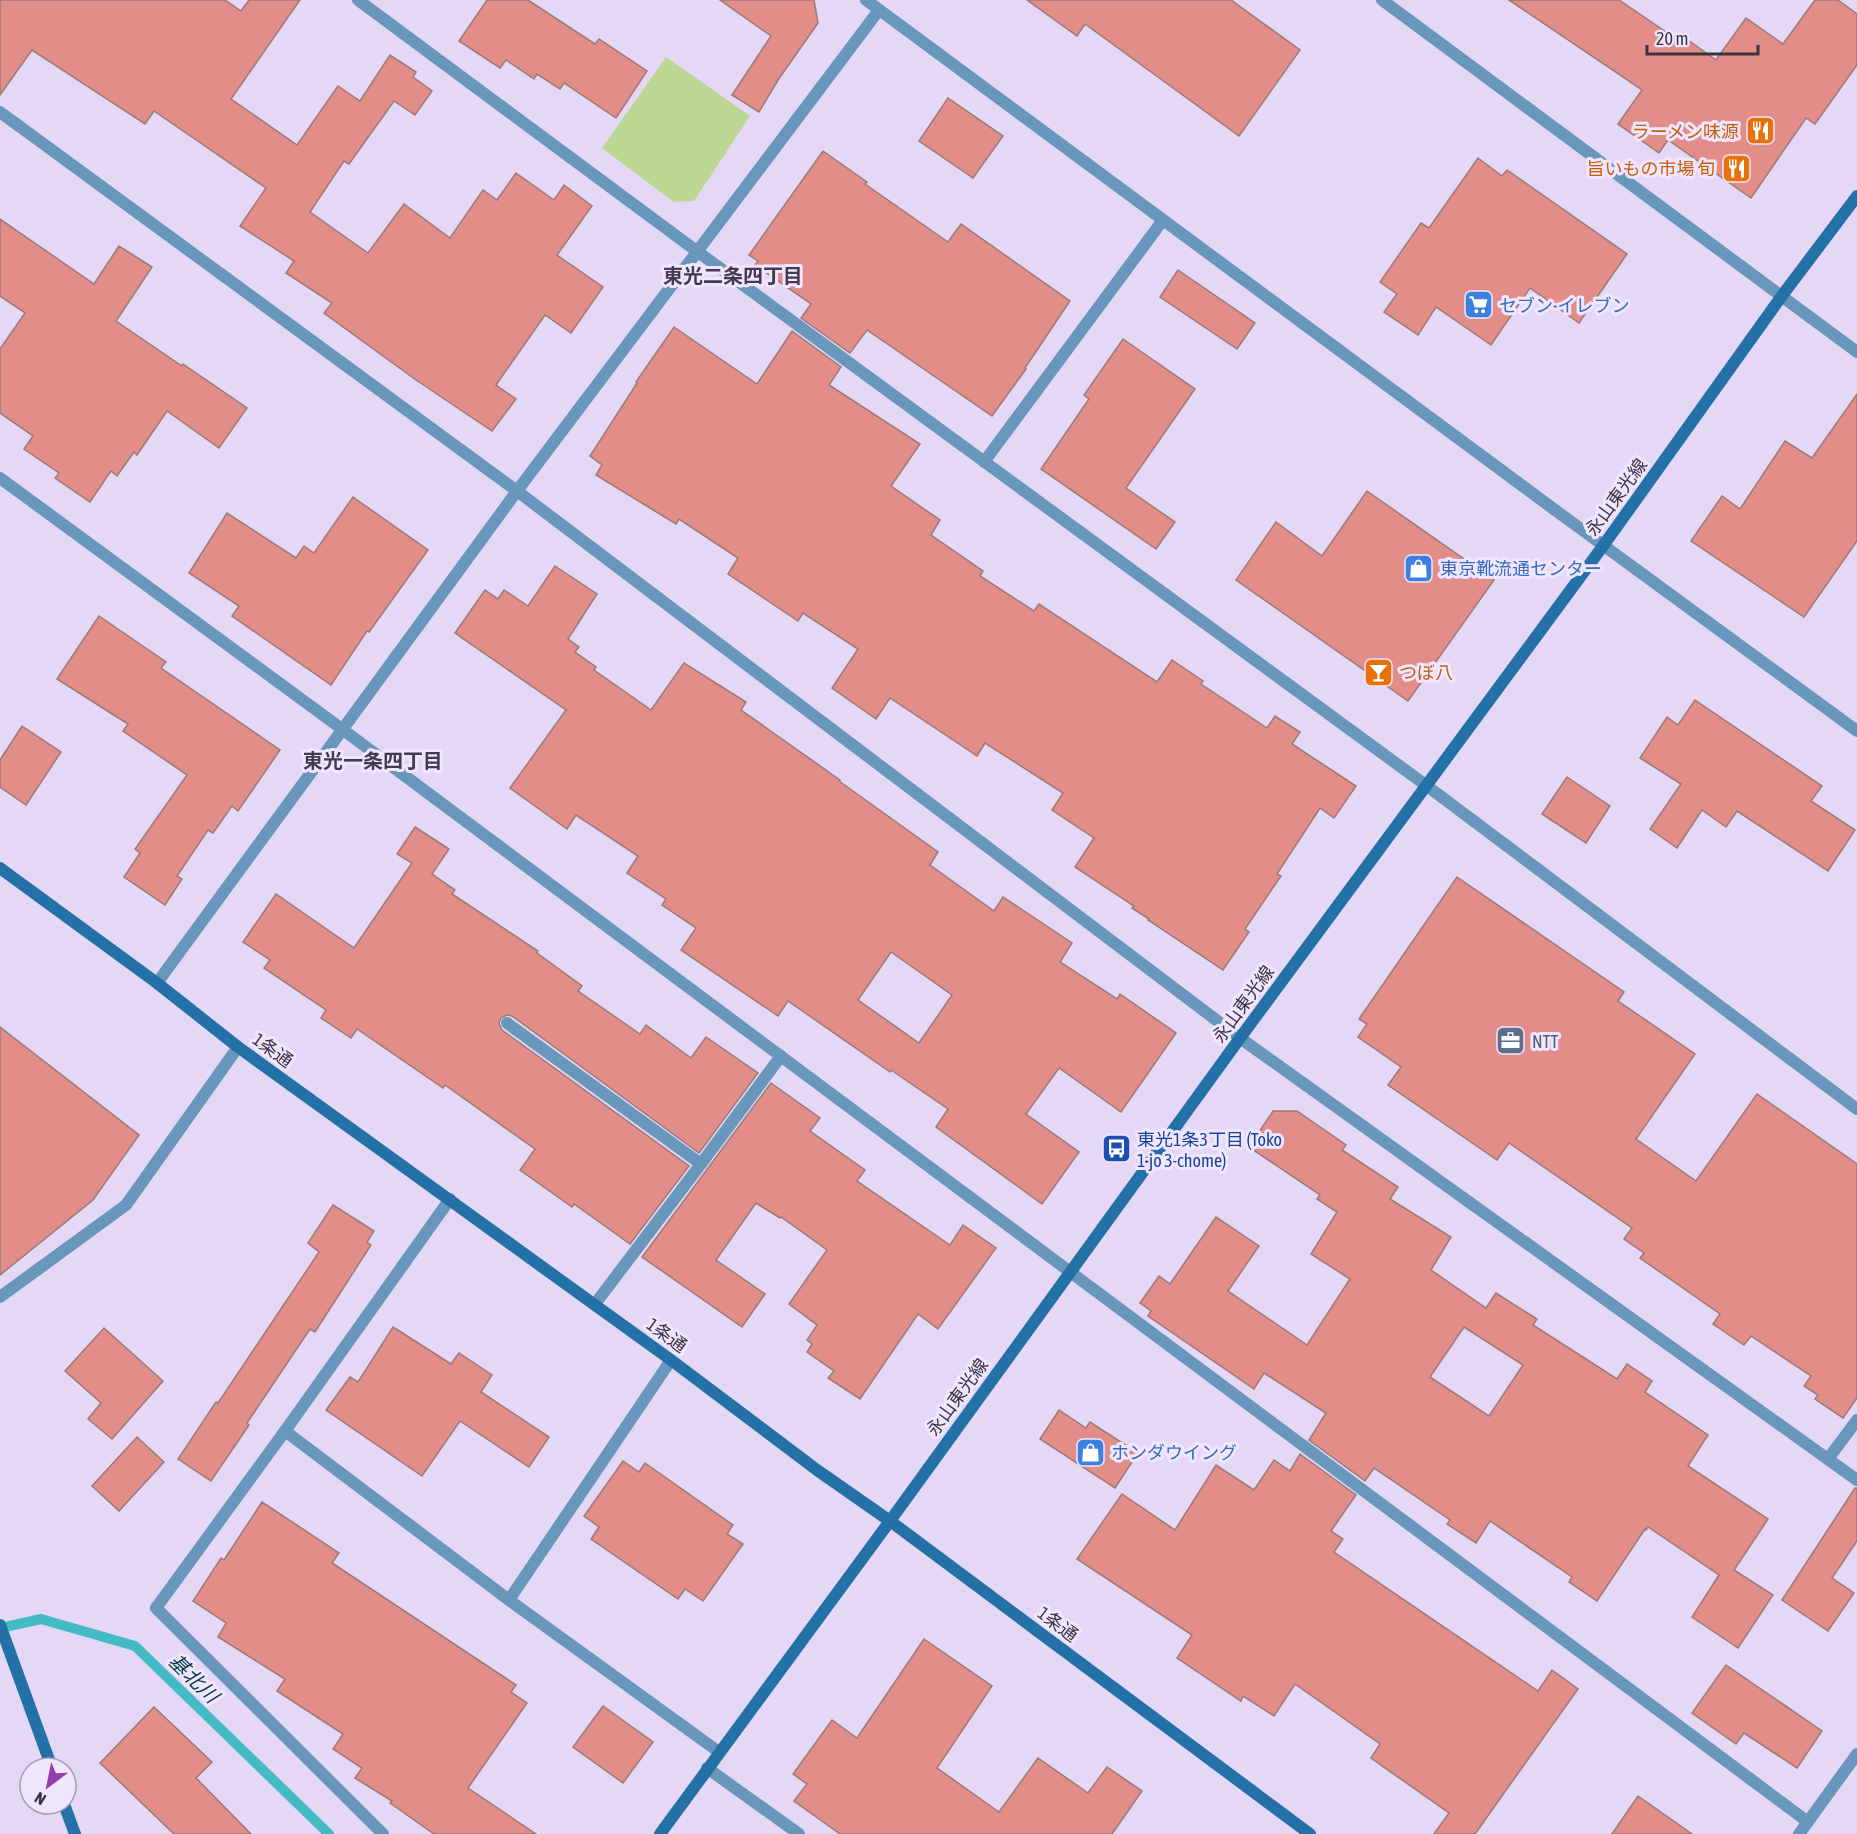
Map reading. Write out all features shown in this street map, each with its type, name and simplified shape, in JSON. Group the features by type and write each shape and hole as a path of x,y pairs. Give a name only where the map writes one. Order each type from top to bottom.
{"street":[{"path":"358,0 1426,786 1857,1109"},
{"path":"866,0 1603,546 1857,731"},
{"path":"1382,0 1857,352"},
{"path":"157,983 517,491 879,10"},
{"path":"0,112 517,491 1240,1038 1857,1480"},
{"name":"永山東光線","path":"660,1834 1857,196"},
{"path":"984,462 1163,220"},
{"path":"0,478 342,729 1808,1822"},
{"name":"1条通","path":"0,868 157,983 238,1047 595,1304 1310,1834"},
{"path":"507,1023 701,1164"},
{"path":"0,1297 126,1205 238,1047"},
{"path":"595,1304 781,1056"},
{"path":"382,1834 156,1608 450,1199"},
{"path":"509,1600 671,1360"},
{"path":"1828,1459 1857,1420"},
{"path":"285,1431 509,1600 719,1752"},
{"path":"0,1624 48,1756"},
{"path":"1799,1834 1857,1754"},
{"path":"707,1768 799,1834"},
{"path":"68,1816 75,1834"}],"green space":[{"path":"666,57 750,116 694,201 674,202 602,148"}],"building":[{"path":"0,0 225,0 241,11 249,0 300,0 231,99 297,145 338,86 360,101 390,55 416,72 413,77 432,91 415,115 394,101 349,164 344,161 310,212 368,253 404,204 450,238 483,190 497,200 516,173 554,200 564,185 592,206 557,255 603,287 571,333 545,315 496,385 516,399 492,431 416,380 324,313 332,303 286,273 294,261 240,226 266,188 154,111 145,124 32,50 0,95"},
{"path":"487,0 528,0 595,44 599,39 647,71 616,118 564,83 560,89 537,74 534,79 506,60 500,68 459,41"},
{"path":"720,0 814,0 818,23 778,80 759,112 732,95 771,36"},
{"path":"1027,0 1231,0 1300,50 1239,136 1085,24 1077,36"},
{"path":"1509,0 1619,0 1678,40 1681,35 1716,60 1746,18 1783,44 1815,0 1838,0 1857,14 1857,65 1815,124 1806,118 1751,198 1668,140 1659,153 1618,124 1642,90"},
{"path":"948,98 1003,136 973,178 919,141"},
{"path":"823,151 867,182 865,184 948,242 961,224 1070,301 992,416 867,330 850,353 801,318 811,304 755,265 758,261 749,255"},
{"path":"1478,158 1502,176 1507,170 1627,254 1579,323 1530,288 1491,345 1436,307 1418,335 1384,312 1397,294 1380,282 1421,223 1429,228"},
{"path":"0,219 94,284 119,246 152,267 116,321 247,408 219,448 167,411 137,455 134,452 117,476 111,471 90,502 55,478 59,473 24,449 33,436 0,413 0,349 25,313 0,296"},
{"path":"1178,270 1255,323 1237,349 1160,297"},
{"path":"674,327 757,384 792,331 841,367 829,385 920,444 891,486 940,520 931,535 983,571 980,576 1034,611 1039,604 1157,682 1172,660 1203,681 1201,684 1267,728 1275,716 1300,732 1292,744 1356,786 1334,818 1320,808 1277,874 1281,876 1245,929 1249,932 1223,970 1148,920 1132,908 1134,906 1075,867 1094,838 1052,810 1063,793 985,743 977,756 890,698 876,719 832,688 858,649 803,613 798,621 728,574 738,558 679,519 676,524 596,475 602,465 590,456 636,382"},
{"path":"1123,339 1195,389 1126,488 1175,522 1156,549 1041,469 1089,399 1084,395"},
{"path":"1857,394 1857,541 1804,617 1691,541 1722,496 1740,509 1785,441 1812,458"},
{"path":"1367,491 1494,580 1408,701 1236,580 1276,522 1322,556"},
{"path":"353,497 428,550 369,632 367,631 331,685 232,616 239,606 189,573 227,513 296,558 304,546 314,553"},
{"path":"555,566 597,594 568,639 579,647 575,652 596,667 594,670 651,710 684,663 746,702 741,710 938,852 930,865 994,911 1003,897 1072,943 1060,962 1117,999 1120,994 1176,1033 1121,1112 1059,1068 1026,1114 1079,1152 1042,1204 936,1127 948,1109 788,1001 778,1016 681,950 696,928 662,905 666,899 627,873 638,856 576,815 567,829 510,788 566,710 455,633 485,590 498,599 504,590 528,606","holes":["891,952 952,995 919,1043 858,1000"]},
{"path":"99,616 166,662 161,668 280,750 238,811 232,806 213,833 208,830 177,876 182,879 165,905 124,877 140,853 135,849 187,775 123,731 128,724 57,679"},
{"path":"1695,700 1822,786 1811,801 1855,830 1828,871 1737,811 1726,827 1702,810 1677,848 1650,829 1681,784 1640,758 1667,717 1678,725"},
{"path":"22,726 61,752 26,805 0,787 0,760"},
{"path":"1567,777 1610,806 1586,843 1542,814"},
{"path":"415,827 449,849 432,874 455,890 452,894 538,951 537,953 582,986 578,991 640,1034 646,1025 691,1058 706,1037 758,1073 699,1153 512,1016 507,1015 501,1018 499,1023 502,1030 689,1166 630,1244 574,1204 572,1207 520,1170 535,1149 445,1085 443,1088 357,1029 351,1038 321,1018 326,1010 264,968 270,960 243,942 276,894 354,948 412,863 397,854"},
{"path":"1457,877 1624,992 1618,1001 1695,1054 1636,1139 1696,1181 1757,1094 1857,1164 1857,1398 1843,1418 1815,1399 1818,1395 1804,1386 1811,1376 1751,1336 1744,1345 1713,1324 1720,1314 1640,1258 1644,1253 1624,1239 1632,1228 1509,1143 1497,1160 1388,1085 1401,1067 1358,1037 1367,1024 1359,1019"},
{"path":"0,1027 139,1135 93,1200 0,1275"},
{"path":"771,1083 820,1118 810,1131 865,1170 857,1181 950,1245 963,1225 996,1248 938,1329 918,1314 860,1399 828,1378 834,1371 807,1352 812,1344 807,1340 817,1325 789,1304 827,1250 781,1217 756,1203 716,1260 765,1294 742,1327 642,1257"},
{"path":"1273,1111 1297,1111 1346,1145 1342,1150 1398,1187 1390,1199 1451,1237 1431,1270 1486,1308 1496,1293 1537,1319 1533,1325 1617,1379 1627,1364 1652,1381 1645,1392 1708,1435 1688,1466 1768,1519 1734,1570 1773,1595 1738,1648 1692,1617 1719,1575 1648,1527 1597,1601 1569,1582 1572,1577 1490,1521 1476,1543 1447,1524 1450,1520 1374,1468 1365,1481 1309,1440 1326,1413 1264,1373 1254,1389 1148,1316 1151,1311 1140,1303 1159,1276 1170,1284 1216,1217 1259,1246 1228,1291 1307,1345 1350,1279 1311,1254 1337,1212 1317,1199 1320,1195 1249,1147","holes":["1464,1327 1523,1365 1489,1416 1430,1377"]},
{"path":"333,1205 374,1231 367,1242 371,1245 315,1332 310,1329 211,1481 178,1459 319,1252 308,1243"},
{"path":"393,1327 451,1364 459,1353 492,1375 481,1392 549,1437 529,1467 460,1421 422,1476 326,1410 350,1377 358,1382"},
{"path":"104,1328 163,1381 112,1439 88,1419 101,1403 65,1371"},
{"path":"1059,1410 1086,1428 1090,1422 1138,1453 1115,1488 1040,1439"},
{"path":"137,1437 164,1462 119,1511 92,1486"},
{"path":"1300,1454 1356,1495 1331,1531 1343,1539 1334,1552 1538,1691 1552,1670 1578,1689 1475,1834 1434,1834 1449,1813 1371,1758 1380,1744 1295,1684 1274,1716 1243,1696 1241,1701 1177,1658 1192,1635 1077,1559 1122,1494 1175,1530 1216,1465 1254,1490 1274,1460 1290,1471"},
{"path":"623,1461 639,1472 645,1463 733,1525 727,1534 743,1544 703,1601 685,1589 678,1599 591,1539 599,1527 584,1516"},
{"path":"1857,1488 1857,1541 1832,1578 1854,1593 1828,1631 1782,1600"},
{"path":"262,1502 339,1553 332,1563 516,1685 511,1692 527,1703 468,1788 536,1834 434,1834 390,1803 392,1801 355,1778 362,1768 333,1749 343,1734 277,1691 285,1679 218,1637 226,1623 193,1601 221,1558 224,1560"},
{"path":"924,1639 992,1686 937,1768 999,1812 1038,1758 1088,1793 1107,1767 1142,1791 1112,1834 840,1834 794,1801 807,1784 793,1774 832,1720 857,1738"},
{"path":"1726,1665 1822,1731 1797,1768 1744,1733 1736,1744 1692,1713"},
{"path":"603,1706 653,1742 623,1783 573,1747"},
{"path":"154,1707 212,1762 196,1778 251,1834 174,1834 100,1763"},
{"path":"1638,1796 1692,1834 1612,1834"}],"waterway":[{"name":"基北川","path":"0,1628 41,1619 135,1646 329,1834"}],"place":[{"name":"ラーメン味源","path":"1760,131"},
{"name":"旨いもの市場 旬","path":"1736,168"},
{"name":"セブン-イレブン","path":"1478,305"},
{"name":"東京靴流通センター","path":"1419,568"},
{"name":"つぼ八","path":"1378,672"},
{"name":"NTT","path":"1511,1041"},
{"name":"東光1条3丁目 (Toko 1-jo 3-chome)","path":"1116,1149"},
{"name":"ホンダウイング","path":"1090,1452"}],"district":[{"name":"東光二条四丁目","path":"733,275"},
{"name":"東光一条四丁目","path":"373,760"}]}
